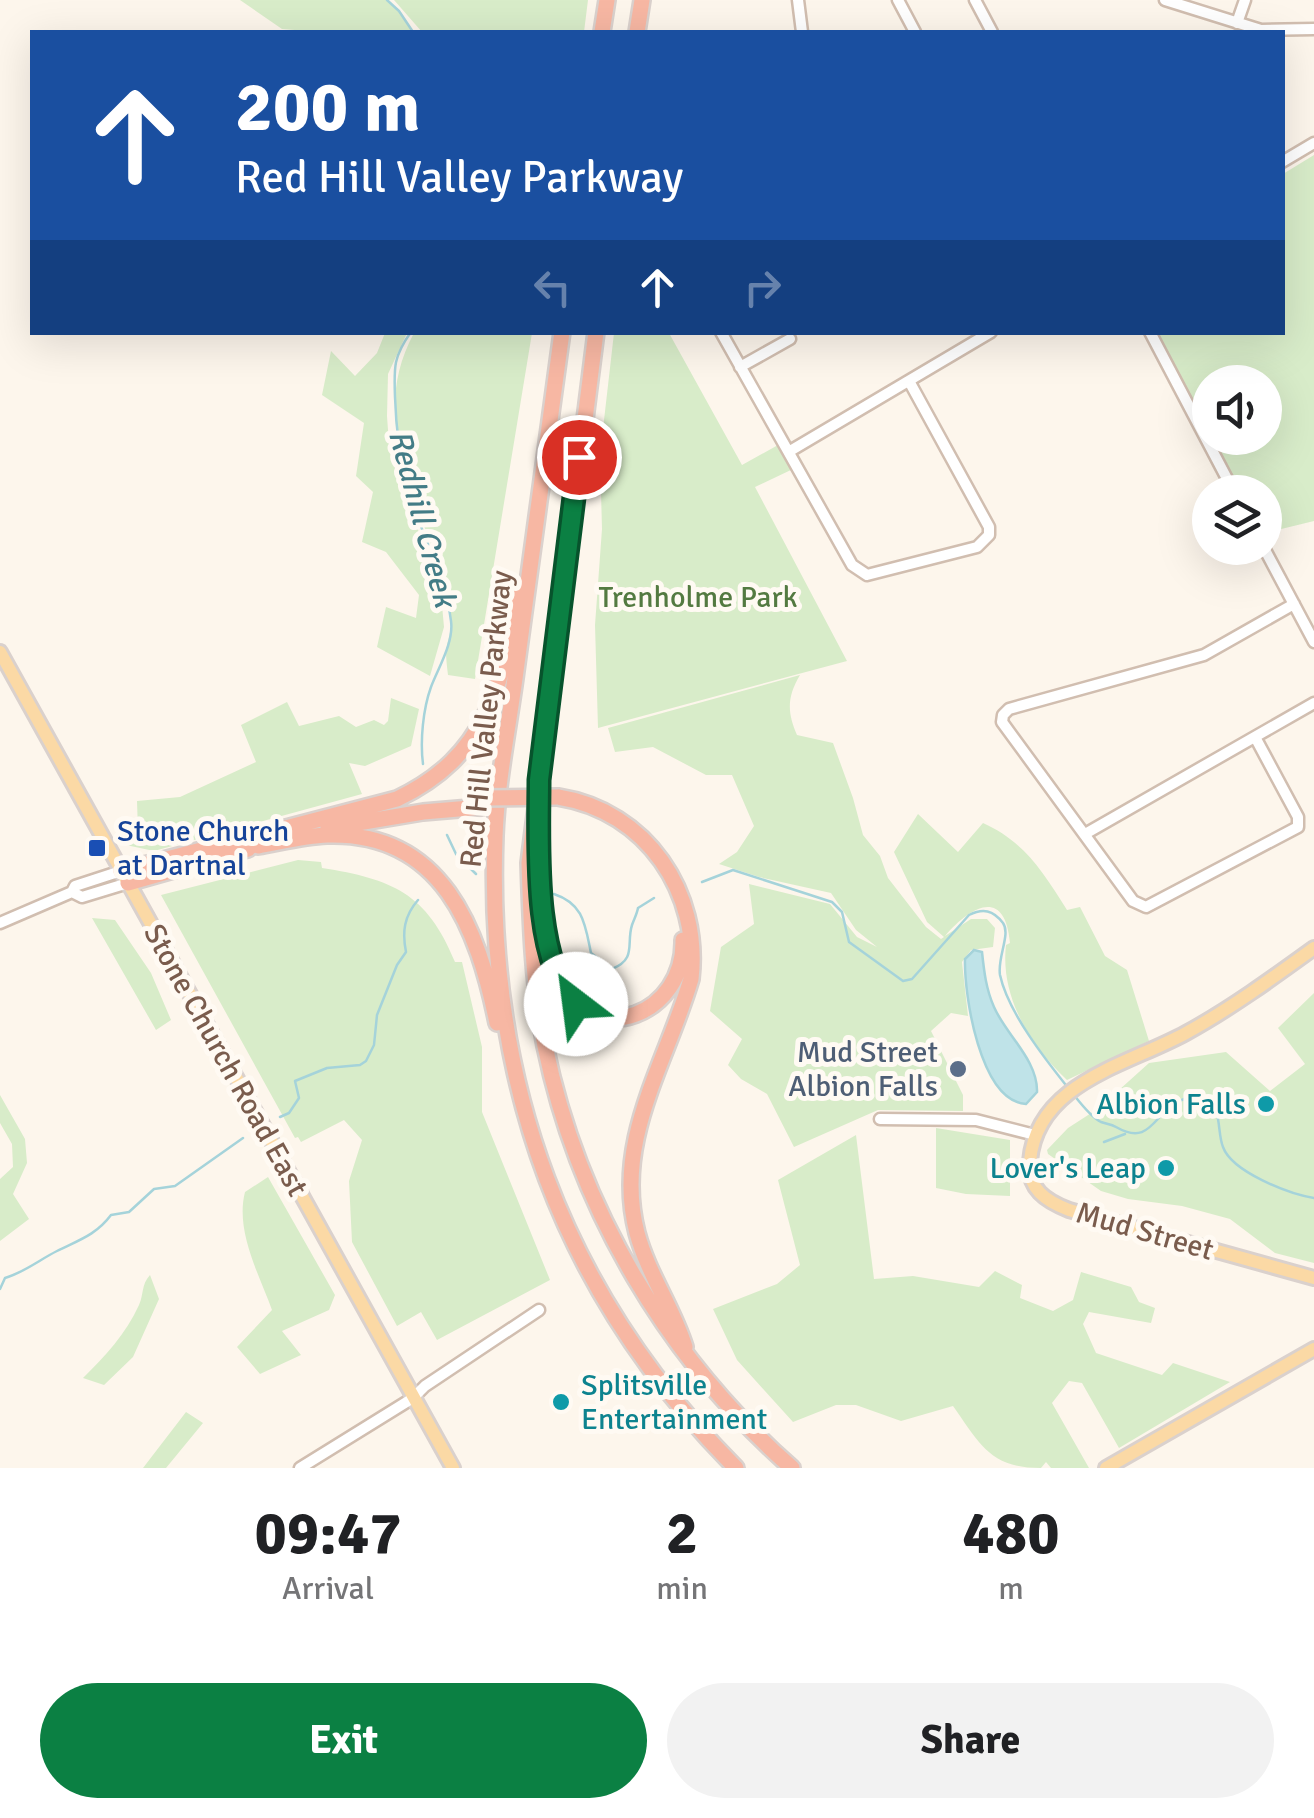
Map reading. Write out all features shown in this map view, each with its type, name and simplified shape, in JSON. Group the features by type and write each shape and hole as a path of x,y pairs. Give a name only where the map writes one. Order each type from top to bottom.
{"highway":[{"path":"602,30 606,0"},
{"path":"638,30 642,0"},
{"name":"Red Hill Valley Parkway","path":"562,335 494,833 498,964 516,1079 530,1133 552,1194 595,1287 664,1390 736,1468"},
{"name":"Red Hill Valley Parkway","path":"596,335 529,863 532,950 545,1046 567,1126 606,1222 653,1310 730,1408 792,1468"},
{"path":"124,877 397,799 446,770 472,742 488,711 514,611 529,529 538,506"},
{"path":"539,780 539,864 554,975 566,995 587,1011 616,1018 643,1012 666,995 681,967 682,932 666,883 653,862 624,832 558,801"},
{"path":"338,816 482,802 558,801 601,810 640,834 664,862 688,914 693,961 691,979 644,1104 631,1170 636,1231 687,1356"},
{"path":"124,877 305,832 482,802"},
{"path":"258,846 326,835 359,838 400,851 436,876 471,928 490,987 506,1060 516,1079"}],"main road":[{"name":"Stone Church Road East","path":"0,652 454,1468"},
{"path":"1035,1135 1051,1108 1085,1082 1188,1032 1314,948"},
{"name":"Mud Street","path":"1035,1135 1029,1172 1040,1196 1054,1204 1314,1278"},
{"path":"1106,1468 1314,1349"}],"street":[{"path":"798,0 802,30"},
{"path":"898,0 914,30"},
{"path":"975,0 991,30"},
{"path":"1165,0 1270,30"},
{"path":"1237,23 1245,0"},
{"path":"1285,31 1314,28"},
{"path":"1285,160 1314,143"},
{"path":"723,335 852,565 859,572 872,575 977,547 986,541 988,527 909,381"},
{"path":"790,451 986,335"},
{"path":"1152,335 1225,475"},
{"path":"740,367 790,339"},
{"path":"1273,565 1314,642"},
{"path":"1254,737 1298,817 1298,827 1146,907 1132,901 1005,729 1003,715 1009,709 1204,655 1294,604"},
{"path":"1084,834 1314,703"},
{"path":"0,923 72,892 82,897 124,877"},
{"path":"880,1118 976,1120 1035,1135"},
{"path":"300,1468 413,1398 539,1310"}],"green space":[{"path":"240,0 387,0 412,30 295,30 282,29"},
{"path":"394,0 588,0 584,30 420,30"},
{"path":"1314,155 1314,521 1282,529 1282,475 1233,475 1221,455 1282,455 1282,365 1192,365 1192,400 1158,335 1285,335 1285,173"},
{"path":"384,335 406,335 388,374 387,416 389,444 398,474 441,594 444,627 430,676 377,647 386,607 416,618 419,595 386,552 362,542 373,492 356,476 364,423 322,395 331,351 355,376 377,353"},
{"path":"413,335 532,335 475,679 448,675 446,651 451,621 444,585 398,443 395,407 399,370"},
{"name":"Trenholme Park","path":"614,335 670,335 742,465 778,445 793,469 755,487 847,661 598,728 595,625 602,529 600,455"},
{"path":"800,675 790,705 797,735 833,743 863,835 880,856 888,878 926,927 941,939 944,937 927,922 894,852 918,814 958,852 983,823 1022,849 1067,910 1080,907 1105,956 1127,970 1149,1041 1067,1080 1020,1019 1005,964 1006,945 1010,943 1007,925 994,908 985,907 965,917 945,936 971,919 987,919 995,928 993,947 971,950 962,962 968,1016 951,1013 931,1031 963,1095 963,1111 878,1110 794,1147 767,1094 741,1079 728,1065 742,1039 710,1011 721,947 754,924 749,884 830,904 857,937 877,947 856,930 831,893 719,864 737,852 754,826 732,775 706,775 653,747 615,752 608,728"},
{"path":"391,698 419,709 411,746 365,766 349,763 362,794 154,851 126,845 120,835 138,831 137,801 180,797 256,762 241,725 287,702 299,726 339,716 356,727 374,720 384,725"},
{"path":"298,860 321,862 322,868 368,878 404,893 432,920 455,962 462,962 482,1047 482,1112 550,1280 437,1340 421,1312 397,1326 352,1242 349,1181 362,1140 344,1120 301,1142 295,1138 161,895"},
{"path":"92,918 115,920 151,973 171,1020 156,1030"},
{"path":"1314,993 1314,1263 1275,1253 1230,1219 1101,1191 1048,1154 1047,1150 1068,1128 1099,1108 1149,1063 1226,1052 1270,1091 1305,1064 1278,1028"},
{"path":"0,1095 25,1139 27,1163 13,1194 29,1219 0,1241 0,1179 13,1167 12,1144 0,1123"},
{"path":"936,1128 1010,1140 1010,1196 936,1188"},
{"path":"856,1135 874,1279 913,1276 979,1287 995,1271 1022,1285 1020,1298 1053,1311 1073,1300 1081,1272 1131,1287 1139,1302 1155,1308 1151,1323 1089,1312 1083,1324 1096,1353 1162,1375 1173,1363 1230,1382 1119,1448 1082,1383 1069,1381 1052,1403 1089,1468 1051,1468 1046,1462 1041,1468 1010,1464 979,1442 953,1406 901,1421 856,1405 836,1405 793,1422 737,1360 713,1309 777,1284 800,1265 778,1180"},
{"path":"268,1177 335,1295 329,1310 282,1331 301,1355 260,1374 237,1347 272,1310 243,1222 245,1192"},
{"path":"150,1275 159,1299 133,1357 104,1385 83,1378 128,1326"},
{"path":"186,1412 203,1423 166,1468 143,1468"}],"water":[{"path":"974,950 982,952 994,1007 1027,1058 1036,1080 1037,1092 1026,1104 1010,1098 997,1085 978,1044 965,975 965,959"}],"waterway":[{"name":"Redhill Creek","path":"387,0 412,30"},
{"name":"Redhill Creek","path":"409,335 395,370 398,440 411,499 443,586 451,621 448,647 426,705 423,764"},
{"name":"Redhill Creek","path":"447,835 456,854 476,874"},
{"name":"Redhill Creek","path":"702,882 733,870 832,902 842,912 849,942 903,981 912,979 969,915 979,911 992,913 1005,928 1000,961 1004,989 1028,1035 1069,1089"},
{"name":"Redhill Creek","path":"554,894 577,910 591,953 612,969 628,956 638,908 654,898"},
{"path":"280,1117 289,1113 299,1098 295,1081 327,1068 366,1061 374,1045 377,1015 406,952 407,918 418,900"},
{"name":"Redhill Creek","path":"1074,1095 1097,1120 1138,1133 1174,1104 1192,1097 1206,1098 1215,1107 1228,1156 1249,1173 1277,1187 1314,1198"},
{"path":"1104,1142 1125,1134"},
{"path":"0,1289 5,1278 87,1236 111,1215 129,1212 154,1189 175,1186 243,1138"}],"place":[{"name":"Stone Church at Dartnal","path":"97,848"},
{"name":"Mud Street Albion Falls","path":"958,1069"},
{"name":"Albion Falls","path":"1266,1104"},
{"name":"Lover's Leap","path":"1166,1168"},
{"name":"Splitsville Entertainment","path":"561,1402"}],"route":[{"path":"576,1004 554,975 550,952 539,864 539,780 579,457"}]}
